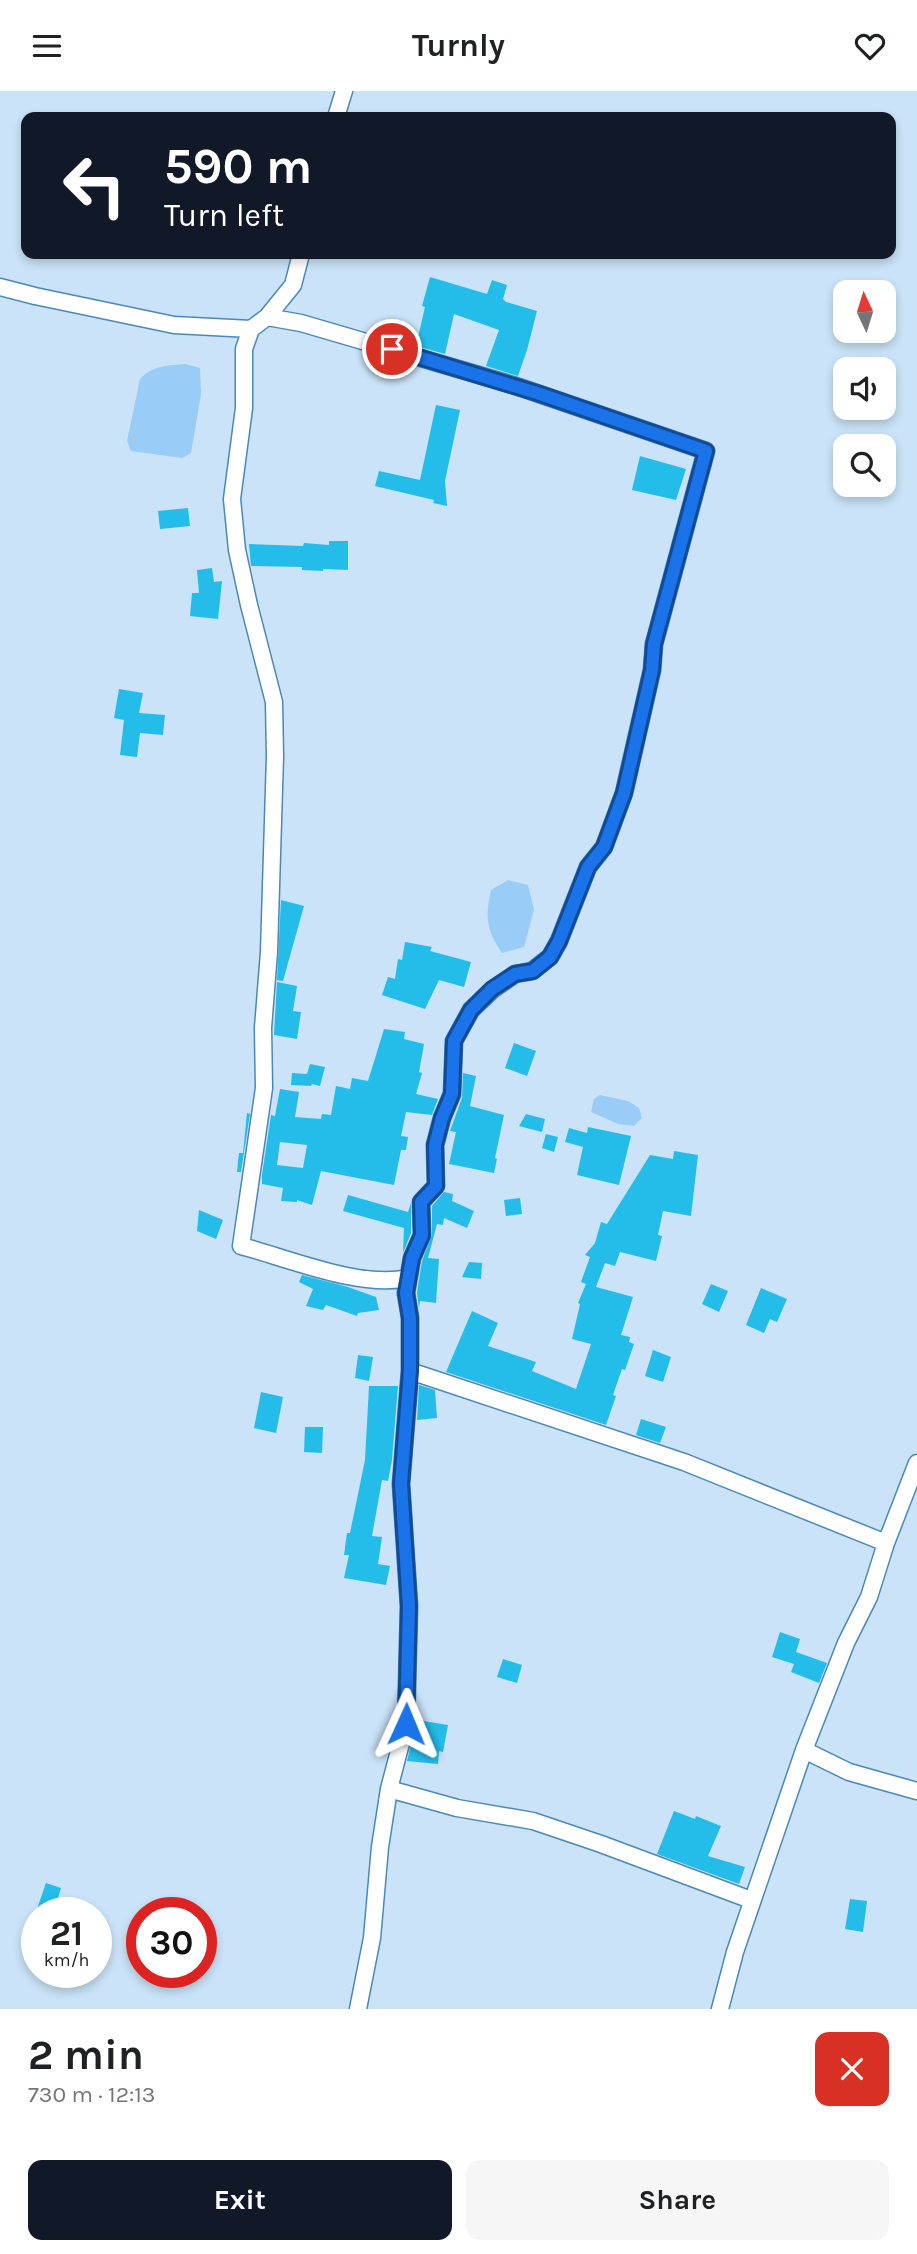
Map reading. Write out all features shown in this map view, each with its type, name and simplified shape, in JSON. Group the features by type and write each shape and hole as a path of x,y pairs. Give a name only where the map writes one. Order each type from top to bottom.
{"street":[{"path":"338,112 344,91"},
{"path":"0,287 174,325 251,328 267,317 293,285 300,259"},
{"path":"267,317 301,323 513,385 706,451 654,644 652,670 624,793 604,847 588,867 550,957 533,971 515,974 492,989 471,1010 454,1041 452,1094 435,1145 436,1186 421,1202 422,1235 412,1258 406,1293 410,1318 410,1371 401,1484 409,1606 406,1724 389,1789 380,1847 372,1938 358,2009"},
{"path":"251,328 244,349 244,408 232,499 237,549 274,702 275,756 269,952 263,1028 264,1088 241,1245 344,1275 385,1280 408,1278"},
{"path":"410,1371 684,1462 886,1543"},
{"path":"720,2009 734,1952 803,1750 846,1643 869,1597 886,1543 917,1463"},
{"path":"803,1750 849,1772 917,1791"},
{"path":"389,1789 457,1808 533,1821 601,1843 751,1900"}],"water":[{"path":"185,364 200,368 201,394 191,453 182,458 131,451 127,441 140,379 155,369"},
{"path":"508,880 528,885 534,910 524,947 502,953 490,930 488,908 491,890"},
{"path":"600,1095 628,1101 639,1108 642,1118 634,1126 618,1124 591,1112 594,1099"}],"building":[{"path":"430,277 487,294 492,280 507,285 503,299 506,302 537,311 518,376 486,366 499,330 454,314 445,354 416,346"},
{"path":"436,405 460,410 445,481 447,506 433,503 434,500 375,486 379,471 420,480"},
{"path":"640,456 686,469 676,500 632,490"},
{"path":"188,508 190,526 160,529 158,511"},
{"path":"329,541 348,541 348,570 251,566 249,544 303,546 304,543 329,545"},
{"path":"212,568 214,582 222,581 218,619 190,616 192,593 199,593 197,570"},
{"path":"119,689 143,693 139,713 165,715 163,735 140,733 137,757 120,755 124,720 114,718"},
{"path":"281,900 304,906 283,981 277,980"},
{"path":"405,942 432,947 430,951 471,962 464,987 439,980 425,1009 382,995 388,977 395,979 398,959 402,960"},
{"path":"277,982 297,986 293,1011 301,1012 297,1039 274,1035"},
{"path":"384,1029 405,1032 404,1039 424,1044 419,1072 422,1073 416,1094 438,1099 432,1115 406,1112 401,1136 408,1137 406,1150 401,1150 394,1185 321,1171 312,1205 297,1200 281,1201 283,1188 262,1184 271,1115 275,1116 280,1089 299,1092 295,1117 321,1119 322,1114 331,1115 336,1086 350,1089 352,1078 368,1081","holes":["280,1142 307,1145 303,1168 277,1165"]},
{"path":"514,1043 536,1051 527,1076 505,1068"},
{"path":"310,1064 325,1067 320,1086 291,1085 292,1073 307,1074"},
{"path":"463,1073 476,1076 470,1106 504,1115 494,1173 449,1164 456,1132 450,1131 462,1098"},
{"path":"247,1113 250,1114 241,1172 237,1172 239,1153 243,1153"},
{"path":"526,1114 545,1119 542,1132 519,1126"},
{"path":"588,1127 631,1136 619,1185 577,1175 583,1147 565,1142 569,1128 587,1133"},
{"path":"546,1134 558,1137 554,1152 542,1148"},
{"path":"674,1151 698,1155 691,1216 663,1211 658,1235 662,1236 656,1261 620,1252 615,1266 605,1263 596,1287 633,1297 621,1335 630,1337 629,1342 634,1344 613,1395 616,1396 606,1425 446,1372 472,1311 498,1323 488,1346 536,1362 532,1371 576,1389 591,1344 572,1339 580,1304 578,1303 586,1284 581,1282 590,1257 585,1255 595,1243 601,1222 607,1224 650,1155 673,1159"},
{"path":"444,1192 453,1194 452,1201 474,1211 467,1228 444,1218 443,1225 437,1224 428,1258 439,1259 436,1303 420,1301 419,1308 417,1293 422,1261 432,1235 432,1206"},
{"path":"348,1195 408,1212 411,1203 411,1233 403,1253 404,1228 343,1211"},
{"path":"520,1198 522,1214 506,1216 504,1200"},
{"path":"199,1210 223,1220 216,1239 197,1231"},
{"path":"469,1262 482,1263 481,1279 462,1277"},
{"path":"302,1275 376,1297 379,1310 358,1313 357,1316 326,1305 323,1310 306,1306 313,1289 299,1282"},
{"path":"711,1284 728,1291 719,1312 702,1304"},
{"path":"761,1288 787,1299 777,1322 770,1319 764,1333 746,1325"},
{"path":"653,1350 671,1357 663,1382 645,1376"},
{"path":"358,1355 373,1357 369,1381 355,1378"},
{"path":"419,1385 435,1390 437,1418 417,1420"},
{"path":"369,1386 398,1386 392,1460 388,1481 382,1480 372,1536 382,1537 378,1564 390,1566 386,1585 344,1578 349,1555 344,1555 347,1533 350,1533 365,1460"},
{"path":"261,1392 283,1397 276,1433 254,1428"},
{"path":"641,1419 666,1427 660,1443 636,1435"},
{"path":"305,1427 323,1427 322,1453 304,1452"},
{"path":"780,1632 800,1639 796,1652 827,1663 819,1683 791,1672 794,1664 772,1657"},
{"path":"503,1659 522,1665 517,1683 497,1677"},
{"path":"417,1720 448,1725 443,1752 439,1751 438,1764 407,1761"},
{"path":"674,1811 721,1826 708,1856 745,1867 739,1884 657,1854"},
{"path":"46,1883 61,1888 58,1897 41,1897"},
{"path":"850,1899 867,1901 863,1932 845,1929"}],"route":[{"path":"392,349 537,393 706,451 654,644 652,670 635,738 633,759 604,847 588,867 550,957 533,971 515,974 492,989 471,1010 454,1041 452,1094 435,1145 436,1186 421,1202 422,1235 412,1258 406,1293 410,1318 410,1371 401,1484 409,1606 406,1724"}]}
